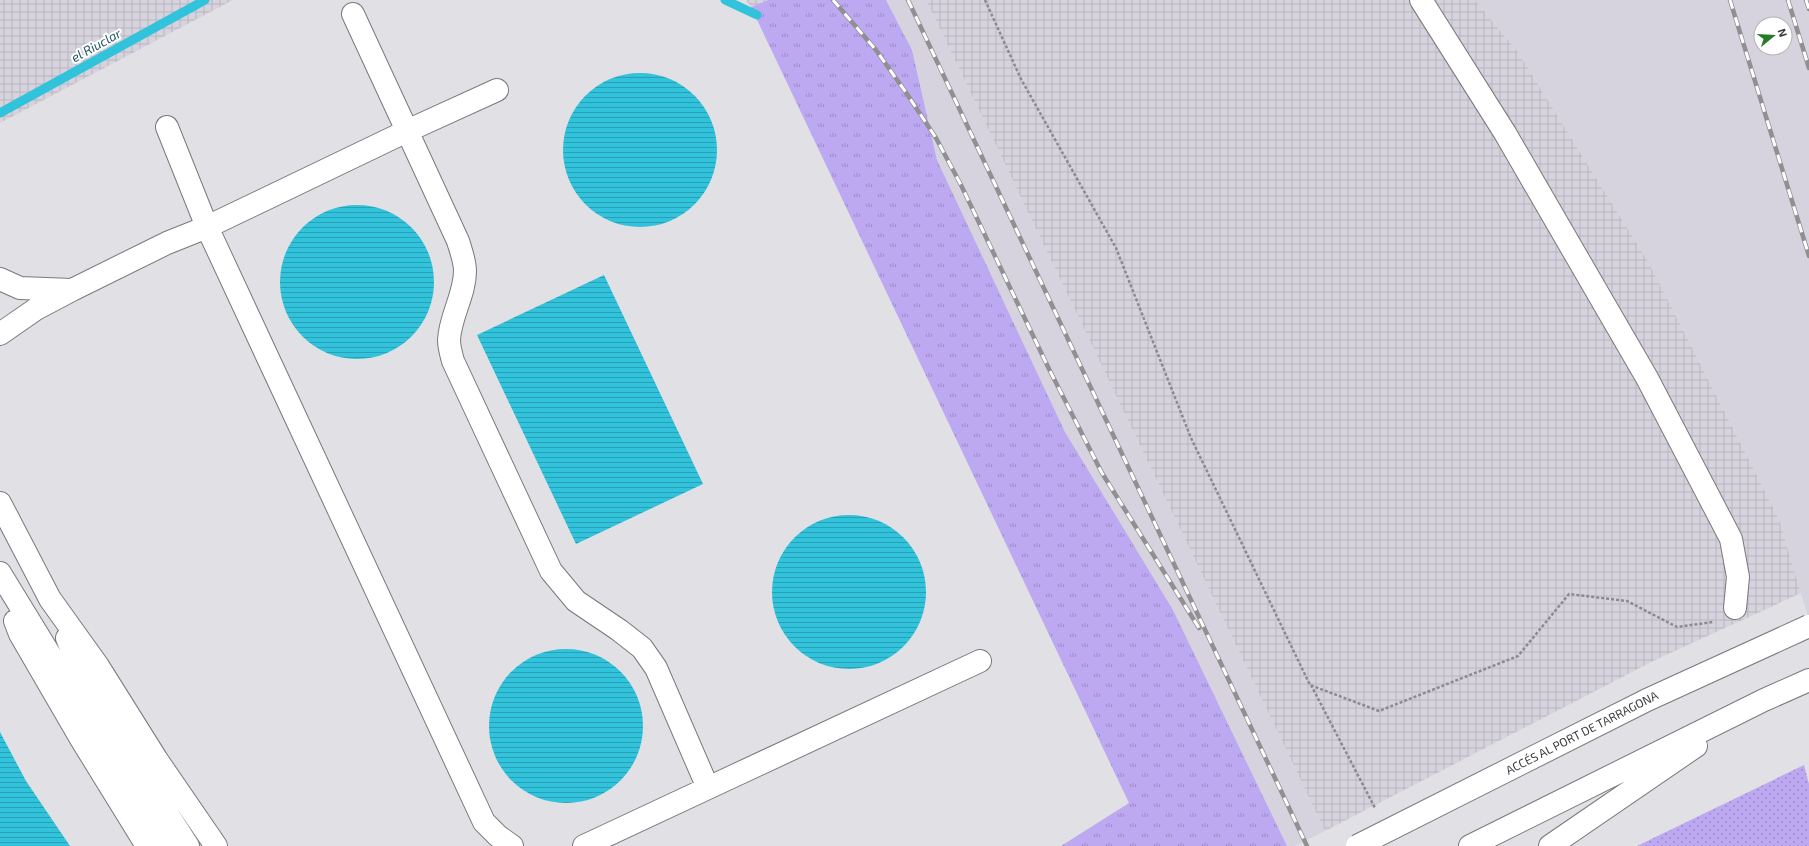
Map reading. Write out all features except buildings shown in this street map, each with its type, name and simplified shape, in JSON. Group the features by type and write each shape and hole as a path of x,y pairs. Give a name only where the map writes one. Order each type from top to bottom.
{"street":[{"path":"1421,0 1505,133 1643,371 1731,539 1738,577 1735,608"},
{"path":"353,14 458,241 463,258 465,271 464,284 452,322 449,340 452,361 552,571 576,601 619,630 642,648 656,668 708,788"},
{"path":"0,334 36,309 72,290 167,244 207,227 407,130 497,90"},
{"path":"167,127 207,227 484,822 498,836 512,846"},
{"path":"0,279 20,288 72,290"},
{"path":"0,503 50,599 79,667 148,784 188,846"},
{"path":"0,573 167,846"},
{"path":"0,579 20,634 81,739 147,846"},
{"path":"50,599 98,666 157,760 216,846"},
{"name":"ACCÉS AL PORT DE TARRAGONA","path":"1357,846 1647,700 1809,626"},
{"path":"584,846 980,661"},
{"path":"1470,846 1764,700 1809,680"},
{"path":"1550,846 1764,700"}],"path":[{"path":"985,0 1021,79 1116,248 1191,438 1310,685 1368,794 1377,814"},
{"path":"1310,685 1380,711 1518,656 1569,594 1628,601 1677,627 1717,621 1735,608"}],"shaded area":[{"path":"0,0 233,0 0,123"},
{"path":"746,0 768,0 751,7"},
{"path":"886,0 926,0 1325,831 1295,846 1287,846 1173,610 1065,432 937,160 912,50"},
{"path":"926,0 1475,0 1518,52 1649,263 1779,519 1801,593 1655,660 1325,831"},
{"path":"1475,0 1809,0 1809,620 1779,519 1649,263 1518,52"}],"green space":[{"path":"768,0 886,0 912,50 937,160 1065,432 1173,610 1287,846 1061,846 1129,803 751,7"},
{"path":"1804,765 1809,784 1809,846 1637,846"}],"water":[{"path":"632,73 648,73 670,79 695,95 711,120 716,135 716,165 711,180 695,205 683,214 662,224 648,227 632,227 618,224 604,218 591,210 580,199 566,172 563,158 563,142 566,128 572,114 580,101 591,90 618,76"},
{"path":"357,205 372,207 393,214 400,218 416,233 421,239 428,253 434,282 432,297 425,318 421,325 406,341 400,346 386,353 357,359 342,357 321,350 314,346 298,331 293,325 286,311 280,282 282,267 289,246 293,239 308,223 314,218 328,211"},
{"path":"604,275 703,484 576,544 477,335"},
{"path":"841,515 857,515 879,521 904,537 920,562 925,577 925,607 920,622 904,647 892,656 871,666 857,669 841,669 827,666 813,660 800,652 789,641 775,614 772,600 772,584 775,570 781,556 789,543 800,532 827,518"},
{"path":"566,649 581,651 602,658 609,662 625,677 630,683 637,697 643,726 641,741 634,762 630,769 615,785 609,790 595,797 566,803 551,801 530,794 523,790 507,775 502,769 495,755 489,726 491,711 498,690 502,683 517,667 523,662 537,655"},
{"path":"0,732 26,781 70,846 0,846"}],"waterway":[{"name":"el Riuclar","path":"0,113 205,0"},
{"name":"el Riuclar","path":"725,0 757,15"}],"railway":[{"path":"833,0 876,50 936,138 961,185 1049,369 1102,473 1199,628"},
{"path":"908,0 1307,846"},
{"path":"1730,0 1809,256"},
{"path":"1788,0 1809,68"},
{"path":"1806,0 1809,9"}]}
